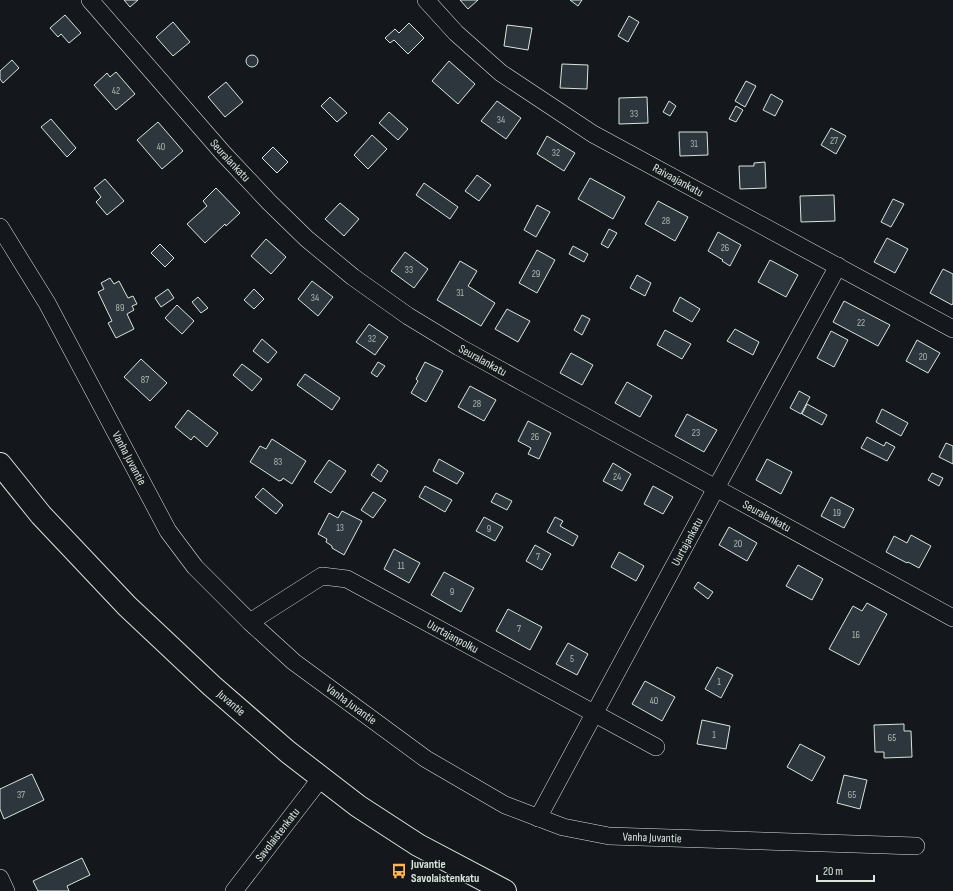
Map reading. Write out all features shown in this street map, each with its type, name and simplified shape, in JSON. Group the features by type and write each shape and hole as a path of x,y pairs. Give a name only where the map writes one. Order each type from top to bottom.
{"main road":[{"name":"Juvantie","path":"0,464 41,515 127,606 212,686 288,752 358,806 418,845 505,891"}],"street":[{"name":"Seuralankatu","path":"90,0 223,153 269,202 308,239 353,277 408,316 459,347 953,618"},
{"name":"Raivaajankatu","path":"426,0 456,33 501,73 593,134 953,329"},
{"name":"Vanha Juvantie","path":"0,227 48,303 168,531 195,567 250,622 294,662 426,759 505,805 563,827 609,836 916,846"},
{"name":"Uurtajankatu","path":"538,818 838,266"},
{"name":"Uurtajanpolku","path":"250,622 322,576 347,579 656,747"},
{"name":"Savolaistenkatu","path":"234,891 321,778"},
{"path":"0,878 6,891"}],"building":[{"path":"124,0 138,0 130,7"},
{"path":"460,0 478,0 468,9"},
{"path":"570,0 582,0 578,6"},
{"path":"65,15 81,33 69,43 61,34 58,37 50,28"},
{"path":"629,16 639,22 628,42 618,36"},
{"path":"173,22 190,42 173,56 156,37"},
{"path":"409,23 424,38 408,54 394,40 390,43 385,38 395,29 399,33"},
{"path":"507,25 532,28 528,50 504,46"},
{"path":"252,55 256,57 258,61 256,65 252,67 248,65 246,61 248,57"},
{"path":"12,60 19,68 3,83 0,79 0,71"},
{"path":"449,61 475,84 458,104 432,81"},
{"path":"562,64 588,65 587,89 560,88"},
{"path":"116,72 135,94 116,110 94,85 107,73 110,77"},
{"path":"746,81 756,86 745,107 735,101"},
{"path":"226,82 243,102 225,117 208,97"},
{"path":"771,94 783,101 775,116 763,110"},
{"path":"330,97 347,113 337,122 321,106"},
{"path":"647,97 648,123 619,124 619,98"},
{"path":"497,101 521,118 506,139 481,121"},
{"path":"669,101 676,106 670,116 663,112"},
{"path":"736,106 743,110 736,122 729,119"},
{"path":"389,112 408,129 398,140 379,123"},
{"path":"51,119 76,148 67,157 41,127"},
{"path":"158,122 183,151 162,169 137,140"},
{"path":"831,128 846,136 836,154 821,145"},
{"path":"679,132 707,132 708,155 680,156"},
{"path":"372,135 387,149 368,169 354,155"},
{"path":"547,136 575,153 564,171 537,154"},
{"path":"273,147 288,162 277,173 262,158"},
{"path":"765,162 766,188 740,189 739,166 754,166 754,163"},
{"path":"477,175 491,185 479,201 465,191"},
{"path":"590,178 625,197 613,219 578,199"},
{"path":"105,179 124,201 107,215 96,202 101,197 94,188"},
{"path":"424,183 458,207 450,219 416,195"},
{"path":"216,188 240,213 226,226 225,224 205,243 187,224 207,206 203,201"},
{"path":"834,195 835,221 801,222 800,196"},
{"path":"893,199 904,204 891,227 881,222"},
{"path":"658,201 688,217 675,241 645,224"},
{"path":"340,203 359,219 344,236 325,219"},
{"path":"537,205 550,212 536,237 524,230"},
{"path":"609,229 617,233 608,248 601,244"},
{"path":"718,232 741,245 730,266 708,251"},
{"path":"887,238 908,249 895,273 874,262"},
{"path":"266,239 286,257 271,274 251,256"},
{"path":"160,244 174,258 165,267 151,253"},
{"path":"573,246 588,254 584,262 569,254"},
{"path":"537,250 555,260 537,293 519,283"},
{"path":"405,252 428,269 414,288 391,271"},
{"path":"770,260 798,275 786,297 758,282"},
{"path":"460,261 477,271 468,286 495,303 481,326 437,300"},
{"path":"943,269 953,274 952,305 930,293"},
{"path":"637,275 651,283 645,296 630,288"},
{"path":"110,278 114,284 119,281 128,298 133,296 137,304 132,306 134,310 127,314 134,329 116,338 108,323 112,321 98,292 104,289 101,283"},
{"path":"312,281 333,297 318,316 298,299"},
{"path":"168,289 174,298 161,307 155,298"},
{"path":"254,289 264,299 254,309 244,300"},
{"path":"198,297 208,308 201,313 192,302"},
{"path":"680,297 700,309 692,322 673,311"},
{"path":"844,301 890,325 878,346 833,322"},
{"path":"177,305 194,321 182,334 165,318"},
{"path":"507,309 530,321 518,342 495,329"},
{"path":"582,315 590,319 582,335 574,330"},
{"path":"369,324 388,337 375,355 356,342"},
{"path":"735,329 759,342 753,355 727,341"},
{"path":"665,330 691,344 682,359 657,345"},
{"path":"831,331 848,340 834,367 817,358"},
{"path":"262,339 277,352 268,363 253,351"},
{"path":"917,340 940,353 928,373 906,361"},
{"path":"571,353 593,365 582,385 560,373"},
{"path":"141,359 167,383 150,401 124,377"},
{"path":"378,362 385,366 377,377 371,373"},
{"path":"425,362 443,371 426,402 411,393 418,381 416,379"},
{"path":"242,364 262,379 252,391 233,375"},
{"path":"305,374 340,398 332,410 297,385"},
{"path":"627,382 652,396 640,417 615,403"},
{"path":"470,386 496,400 484,421 458,407"},
{"path":"799,391 810,397 801,414 790,408"},
{"path":"807,404 827,415 822,425 802,414"},
{"path":"882,409 908,423 901,436 876,422"},
{"path":"188,410 218,433 207,447 194,436 191,440 175,427"},
{"path":"687,414 717,430 704,452 675,436"},
{"path":"528,421 551,433 539,459 528,454 531,448 518,441"},
{"path":"867,437 884,446 886,442 895,447 887,461 861,448"},
{"path":"272,439 306,461 292,484 283,478 279,481 250,462 260,446 266,449"},
{"path":"946,443 953,446 953,464 939,457"},
{"path":"439,459 464,473 457,484 433,471"},
{"path":"767,459 792,472 781,494 756,480"},
{"path":"329,460 346,471 331,493 314,482"},
{"path":"613,463 631,474 622,491 603,481"},
{"path":"378,464 388,471 381,482 371,475"},
{"path":"932,473 943,478 939,486 928,480"},
{"path":"425,486 452,500 445,512 419,497"},
{"path":"653,486 673,497 663,514 644,504"},
{"path":"263,488 283,505 276,514 255,497"},
{"path":"373,492 386,500 373,518 361,510"},
{"path":"496,493 512,501 507,510 491,502"},
{"path":"831,497 854,509 844,528 821,516"},
{"path":"342,511 362,521 344,555 332,548 332,546 326,542 327,539 318,534 329,513 338,518"},
{"path":"484,517 503,527 495,541 476,531"},
{"path":"555,517 563,521 560,526 578,536 573,546 547,532"},
{"path":"729,527 757,543 747,561 719,545"},
{"path":"911,535 931,546 919,568 886,552 894,536 907,543"},
{"path":"535,545 551,554 542,570 526,561"},
{"path":"394,549 420,563 409,583 384,569"},
{"path":"619,552 644,566 636,581 611,567"},
{"path":"798,565 823,579 812,600 786,586"},
{"path":"444,572 474,588 461,612 431,595"},
{"path":"698,582 713,592 708,599 694,588"},
{"path":"867,603 887,614 859,665 829,649 853,606 862,611"},
{"path":"508,609 542,627 530,650 496,631"},
{"path":"568,643 588,654 577,675 556,664"},
{"path":"717,667 733,675 721,698 705,689"},
{"path":"645,681 675,697 662,721 632,704"},
{"path":"702,720 730,726 726,749 697,744"},
{"path":"904,724 904,731 911,731 912,757 884,758 884,752 875,752 874,725"},
{"path":"800,744 825,757 812,781 787,767"},
{"path":"32,774 44,800 4,819 0,809 0,789"},
{"path":"844,775 867,780 860,809 837,803"},
{"path":"82,858 90,875 67,886 69,891 38,891 33,881"}],"place":[{"name":"Juvantie Savolaistenkatu","path":"399,871"}]}
